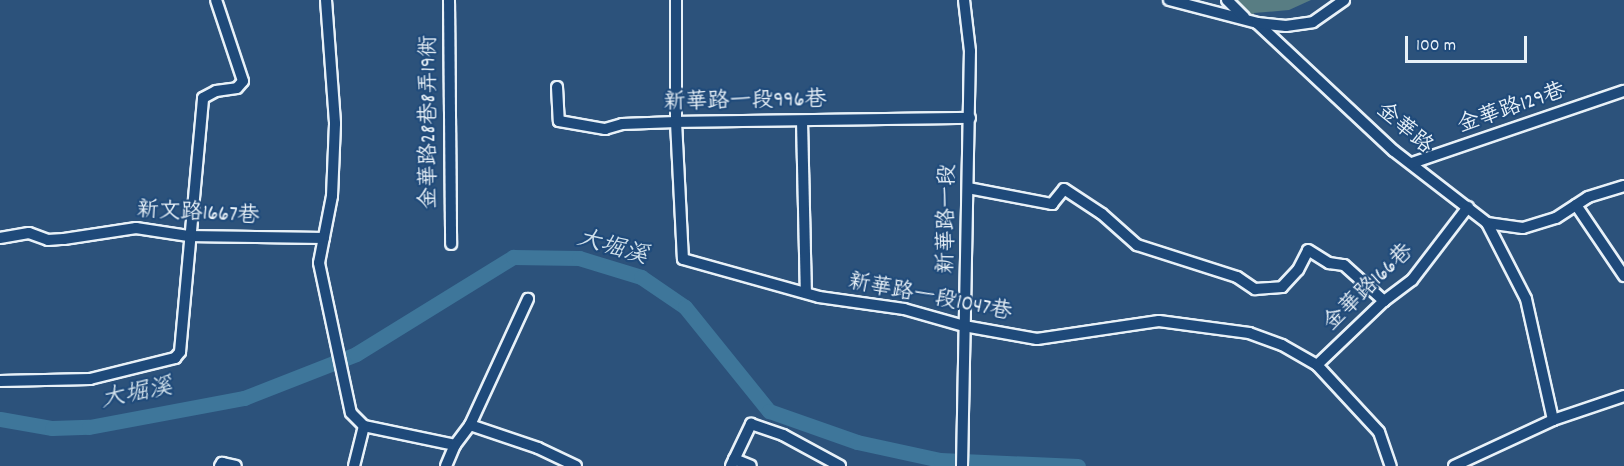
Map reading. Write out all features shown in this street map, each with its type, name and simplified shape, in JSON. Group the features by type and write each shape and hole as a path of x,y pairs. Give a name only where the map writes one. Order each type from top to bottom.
{"street":[{"path":"0,381 90,379 175,358 180,352 188,236 202,98 216,91 237,88 243,81 216,0"},
{"path":"326,0 335,124 332,196 320,263 332,330 351,413 364,426 455,445"},
{"name":"金華路28巷8弄19衖","path":"449,0 451,244"},
{"path":"675,0 676,122"},
{"name":"新華路一段","path":"962,466 970,118 970,51 964,0"},
{"name":"金華路","path":"1169,0 1257,23 1394,152 1412,163 1487,223"},
{"path":"1227,0 1244,18"},
{"path":"1257,23 1286,26 1313,22 1344,0"},
{"name":"新華路一段996巷","path":"557,87 559,121 605,129 622,124 676,122 970,118"},
{"name":"金華路129巷","path":"1412,163 1624,91"},
{"path":"802,121 806,293"},
{"name":"新華路一段1047巷","path":"676,122 683,259 806,293 904,309 964,326 1036,339 1130,323 1216,326 1282,345 1317,365 1379,432 1391,466"},
{"path":"1487,223 1523,228 1556,218 1576,205 1624,186"},
{"path":"968,188 1052,204 1064,189 1102,214 1137,245 1237,277 1255,289 1282,286 1299,270 1308,250 1329,262 1344,265 1384,301"},
{"path":"1576,205 1624,276"},
{"name":"金華路166巷","path":"1317,365 1384,301 1412,280 1468,207"},
{"path":"1487,223 1526,299 1553,420"},
{"name":"新文路1667巷","path":"0,238 29,233 48,240 64,239 136,228 188,236 324,238"},
{"path":"446,466 455,445 470,425 528,299"},
{"path":"1454,466 1553,420 1624,396"},
{"path":"751,466 732,463 751,424 783,435 840,466"},
{"path":"470,425 538,448 576,466"},
{"path":"354,466 364,426"},
{"path":"220,466 222,463 236,466"}],"green space":[{"path":"1228,0 1311,0 1289,10 1254,13 1252,20"}],"waterway":[{"name":"大堀溪","path":"0,419 52,428 89,427 244,398 356,354 513,257 579,258 641,277 685,307 769,411 857,442 940,460 1078,466"}]}
